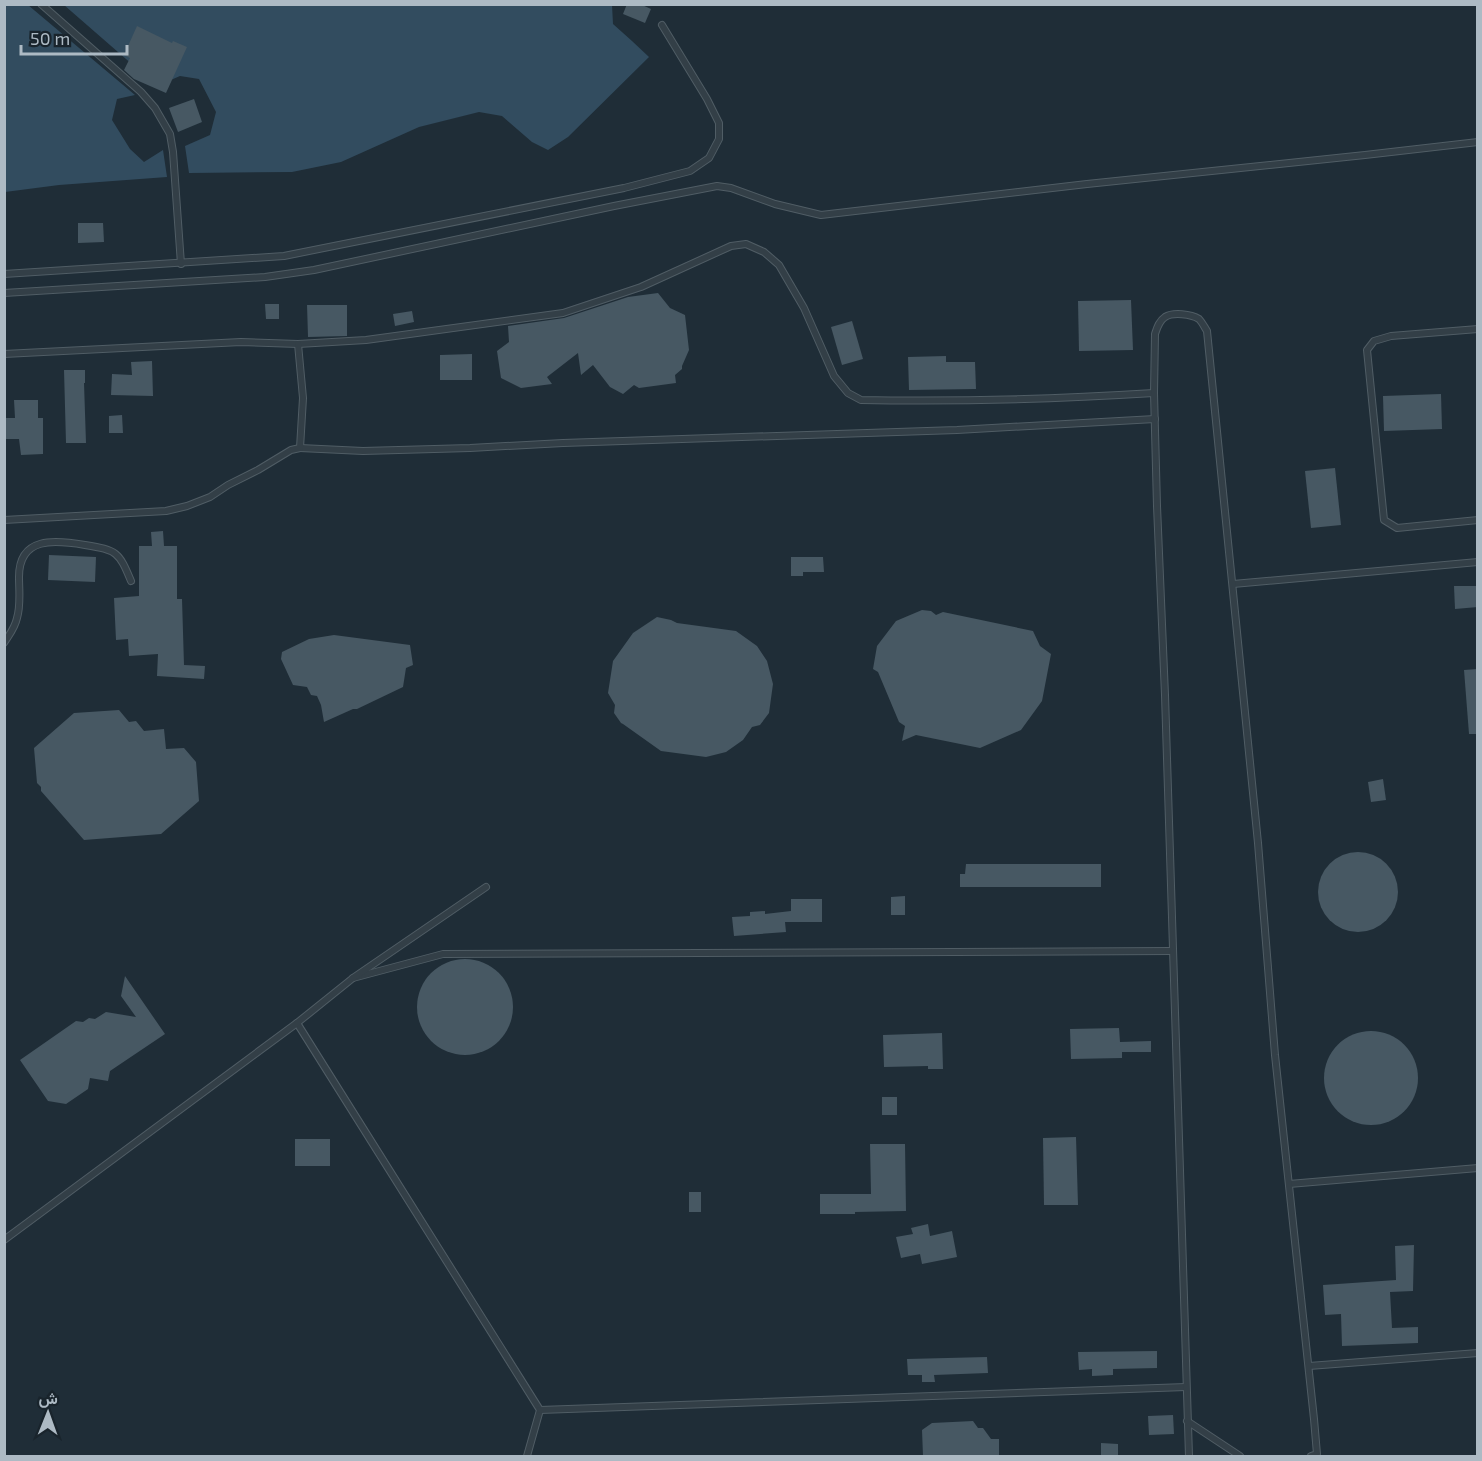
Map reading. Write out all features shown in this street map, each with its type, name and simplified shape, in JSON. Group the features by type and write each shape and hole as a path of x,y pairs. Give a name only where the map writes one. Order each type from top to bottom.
{"lane":[{"path":"41,4 141,92 155,108 170,134 181,264"},
{"path":"4,274 285,256 624,188 690,171 709,158 719,139 718,123 707,99 662,25"},
{"path":"4,293 265,277 314,270 717,186 731,188 775,204 821,215 1478,142"},
{"path":"4,354 241,342 298,344 366,340 563,313 641,287 731,246 746,244 764,252 779,265 804,308 834,376 848,393 861,400 1049,399 1154,393"},
{"path":"1189,1456 1154,393 1155,334 1157,326 1165,317 1173,315 1188,315 1200,320 1207,331 1258,843 1275,1055 1309,1366 1317,1454 1311,1456"},
{"path":"1478,328 1391,336 1374,341 1367,350 1384,520 1397,528 1478,520"},
{"path":"298,344 303,398 300,448"},
{"path":"4,520 166,512 210,497 291,450 300,448 363,451 470,448 563,442 957,430 1155,419"},
{"path":"4,643 18,618 20,562 25,552 34,545 67,542 100,547 115,553 123,561 132,581"},
{"path":"1233,584 1478,562"},
{"path":"4,1240 297,1023 353,978 486,887"},
{"path":"353,978 443,954 1172,951"},
{"path":"297,1023 540,1410 527,1456"},
{"path":"1289,1184 1478,1168"},
{"path":"1309,1366 1478,1353"},
{"path":"540,1410 1186,1388"},
{"path":"1187,1421 1240,1456"}],"water":[{"path":"4,5 28,5 135,95 117,99 112,120 130,149 144,162 163,150 167,177 59,185 5,192"},
{"path":"64,5 612,5 613,24 649,57 568,137 548,150 532,142 502,116 479,112 419,127 341,162 292,172 189,173 185,146 210,135 216,112 199,79 180,76 157,86"}],"building":[{"path":"627,4 640,4 651,9 645,23 623,14"},
{"path":"137,26 172,43 173,41 187,47 166,93 134,79 124,70 130,58 124,55"},
{"path":"194,99 202,122 178,132 169,108"},
{"path":"78,223 103,223 104,242 78,243"},
{"path":"658,293 670,308 685,315 689,350 682,369 675,375 676,383 639,388 634,385 623,394 610,387 593,365 581,375 578,353 547,377 552,384 521,388 501,378 497,351 509,342 508,326 564,318 628,297"},
{"path":"1131,300 1133,350 1079,351 1078,301"},
{"path":"265,304 279,304 279,319 266,319"},
{"path":"307,305 347,305 347,336 308,337"},
{"path":"412,311 414,322 395,326 393,314"},
{"path":"852,321 863,359 842,365 831,327"},
{"path":"472,354 472,380 440,380 440,355"},
{"path":"946,356 946,362 975,362 976,389 909,390 908,357"},
{"path":"152,361 153,396 111,395 112,374 132,375 131,362"},
{"path":"64,370 85,370 86,443 66,443"},
{"path":"1441,394 1442,429 1384,431 1383,396"},
{"path":"14,400 38,400 38,418 43,418 43,454 21,455 19,439 4,439 4,418 15,418"},
{"path":"122,415 123,433 109,433 109,416"},
{"path":"1335,468 1341,525 1311,528 1305,471"},
{"path":"163,531 164,546 177,546 177,599 182,599 184,665 205,666 204,679 157,676 158,654 129,656 128,639 116,640 114,598 139,596 139,546 152,546 151,532"},
{"path":"49,555 96,557 95,582 48,580"},
{"path":"791,557 823,557 824,572 803,572 803,576 791,576"},
{"path":"1454,586 1478,586 1478,607 1455,609"},
{"path":"922,610 931,611 936,615 943,612 1033,631 1040,646 1051,654 1042,701 1021,730 980,748 916,735 902,741 905,726 899,722 878,672 873,669 877,646 896,621"},
{"path":"657,617 677,623 736,631 757,646 767,661 773,684 769,713 760,725 752,727 743,740 726,752 706,757 661,751 621,723 614,713 615,705 608,693 613,661 633,633"},
{"path":"334,635 410,645 413,665 406,668 403,687 324,722 317,696 311,695 307,687 293,685 281,659 282,652 309,639"},
{"path":"1478,669 1478,734 1469,734 1464,670"},
{"path":"119,710 129,722 136,721 144,731 164,729 166,749 184,748 196,762 199,801 161,834 84,840 41,791 37,783 34,748 74,713"},
{"path":"1383,779 1386,800 1371,802 1368,782"},
{"path":"1358,852 1373,855 1386,864 1395,877 1398,892 1395,907 1386,920 1373,929 1358,932 1343,929 1330,920 1321,907 1318,892 1321,877 1330,864 1343,855"},
{"path":"966,864 1101,864 1101,887 960,887 960,874 965,874"},
{"path":"905,896 905,915 891,915 891,897"},
{"path":"791,899 822,899 822,922 785,922 786,932 734,936 732,917 750,916 750,912 765,911 765,914 791,911"},
{"path":"465,959 483,963 499,973 509,989 513,1007 509,1025 499,1041 483,1051 465,1055 447,1051 431,1041 421,1025 417,1007 421,989 431,973 447,963"},
{"path":"125,976 165,1034 110,1071 108,1081 90,1078 88,1089 66,1104 48,1101 20,1060 76,1021 95,1019 106,1012 136,1017 121,996"},
{"path":"1119,1028 1120,1042 1151,1041 1151,1052 1122,1052 1122,1058 1071,1059 1070,1029"},
{"path":"1371,1031 1389,1035 1404,1045 1414,1060 1418,1078 1414,1096 1404,1111 1389,1121 1371,1125 1353,1121 1338,1111 1328,1096 1324,1078 1328,1060 1338,1045 1353,1035"},
{"path":"942,1033 943,1069 928,1069 928,1066 884,1067 883,1035"},
{"path":"882,1097 897,1097 897,1115 882,1115"},
{"path":"1076,1137 1078,1205 1044,1205 1043,1138"},
{"path":"295,1139 330,1139 330,1166 295,1166"},
{"path":"870,1144 905,1144 906,1211 820,1214 820,1194 871,1194"},
{"path":"689,1192 701,1192 701,1212 689,1212"},
{"path":"928,1224 930,1236 952,1231 957,1257 922,1264 920,1254 901,1258 896,1237 913,1234 911,1228"},
{"path":"1414,1245 1413,1291 1390,1292 1392,1328 1418,1327 1418,1343 1342,1346 1341,1314 1325,1315 1323,1285 1396,1280 1395,1246"},
{"path":"1157,1351 1157,1368 1113,1369 1113,1375 1092,1376 1092,1369 1079,1370 1078,1352"},
{"path":"987,1357 988,1373 934,1375 935,1382 922,1382 922,1375 908,1375 907,1359"},
{"path":"1173,1415 1174,1434 1149,1435 1148,1416"},
{"path":"973,1421 978,1428 983,1428 991,1439 999,1439 999,1456 923,1456 922,1430 932,1423"},
{"path":"1101,1443 1118,1444 1118,1456 1101,1456"}]}
